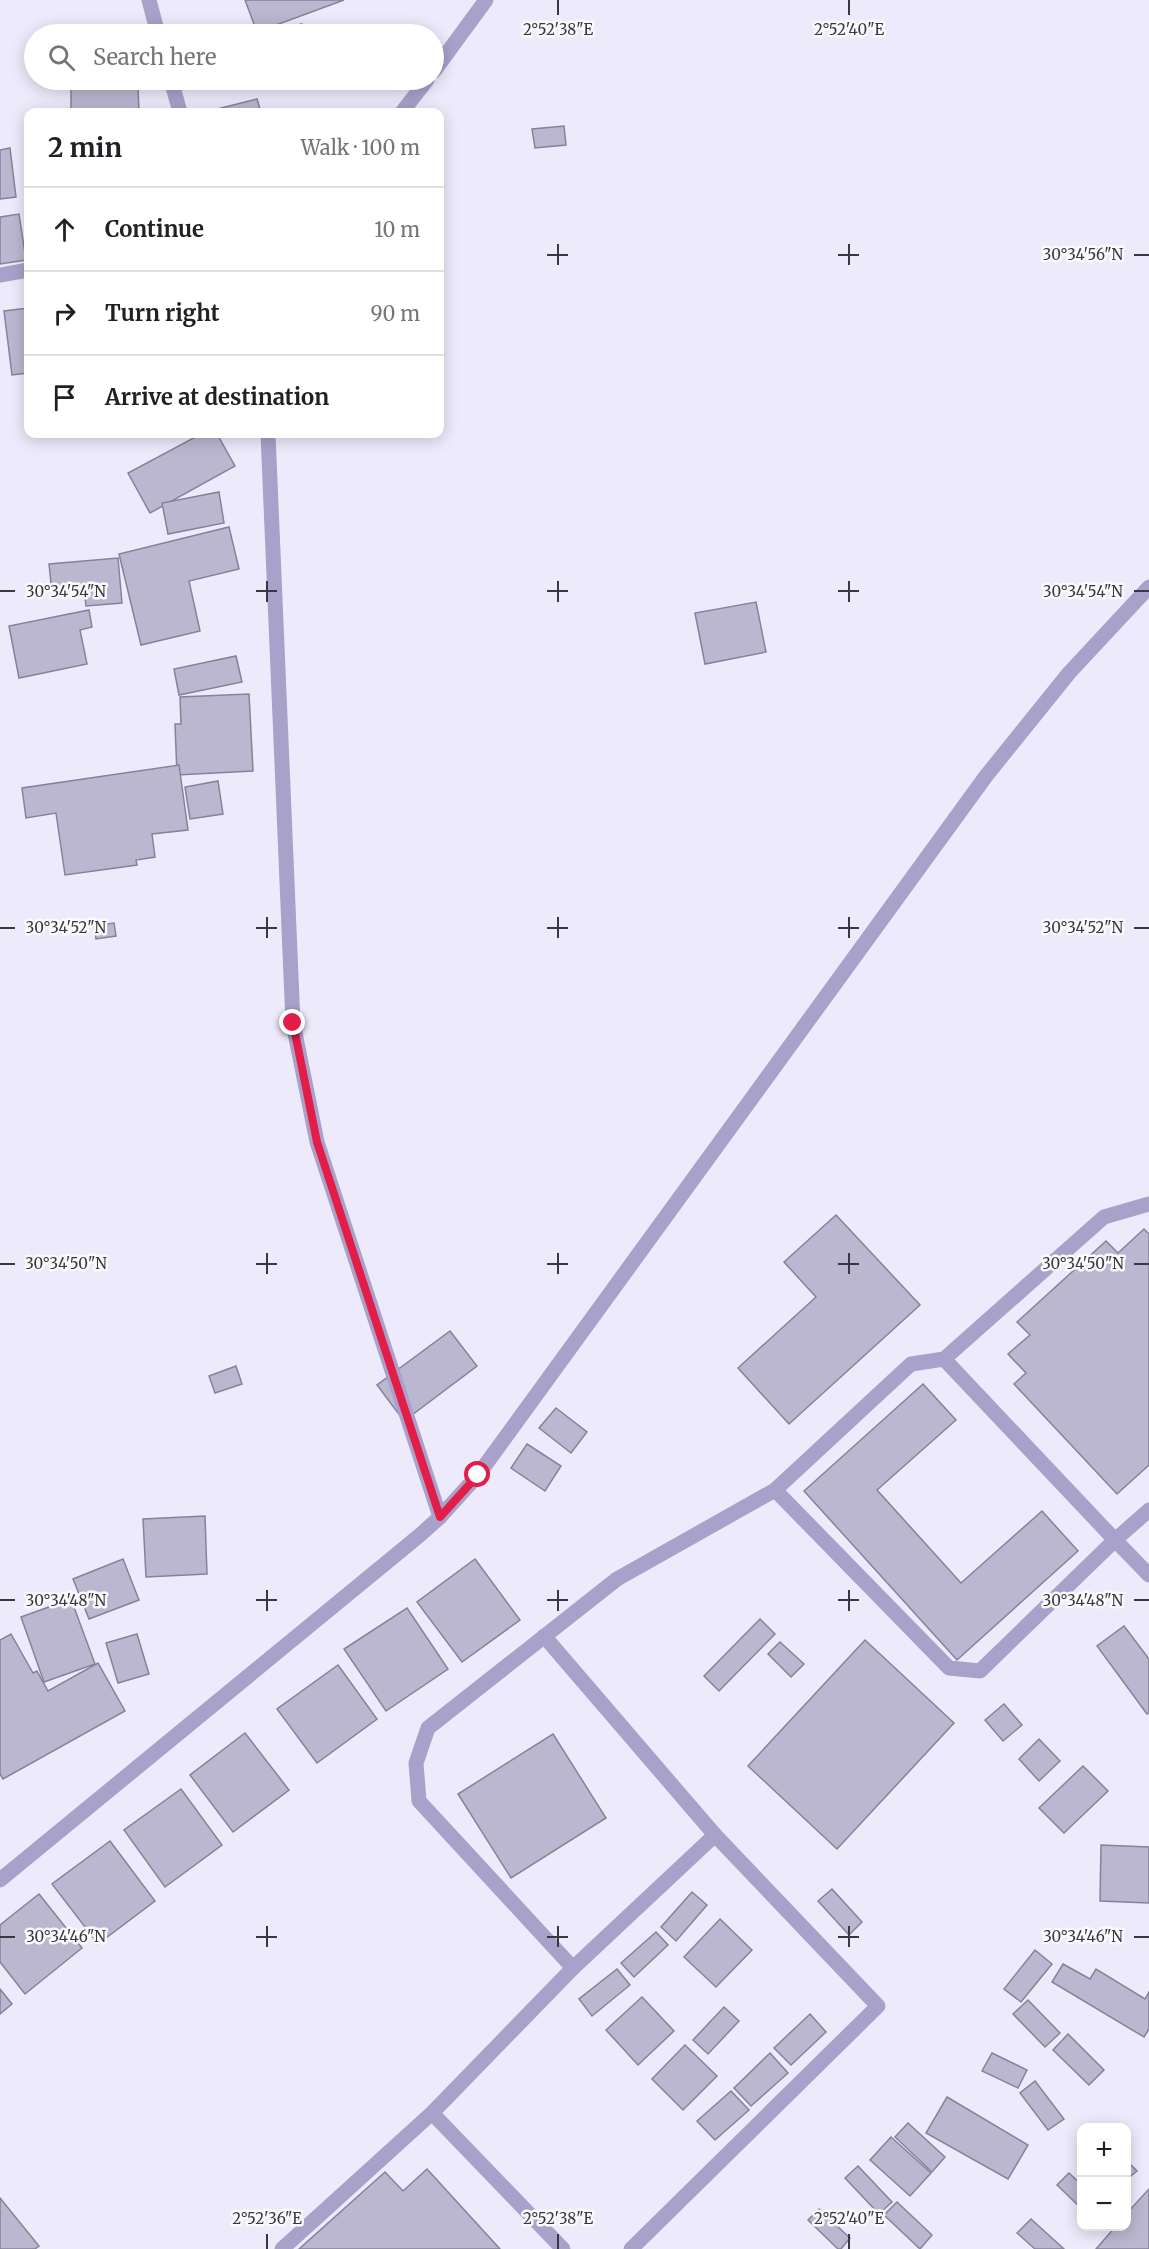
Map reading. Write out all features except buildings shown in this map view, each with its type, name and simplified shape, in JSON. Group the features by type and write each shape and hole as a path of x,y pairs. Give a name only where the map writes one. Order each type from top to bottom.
{"street":[{"path":"148,0 155,24"},
{"path":"444,57 486,0"},
{"path":"174,90 179,108"},
{"path":"405,108 419,90"},
{"path":"0,275 24,271"},
{"path":"268,438 293,1023 317,1142 440,1517"},
{"path":"0,1880 440,1517 485,1466 986,776 1069,673 1149,587"},
{"path":"573,1968 419,1801 416,1763 428,1728 617,1579 775,1490 911,1364 944,1359 1104,1217 1149,1204"},
{"path":"944,1359 1149,1575"},
{"path":"775,1490 949,1668 980,1671 1149,1510"},
{"path":"544,1636 715,1835 878,2006 631,2249"},
{"path":"282,2249 432,2113 573,1968 715,1835"},
{"path":"432,2113 563,2249"}],"route":[{"path":"293,1023 317,1142 440,1517 478,1475"}]}
